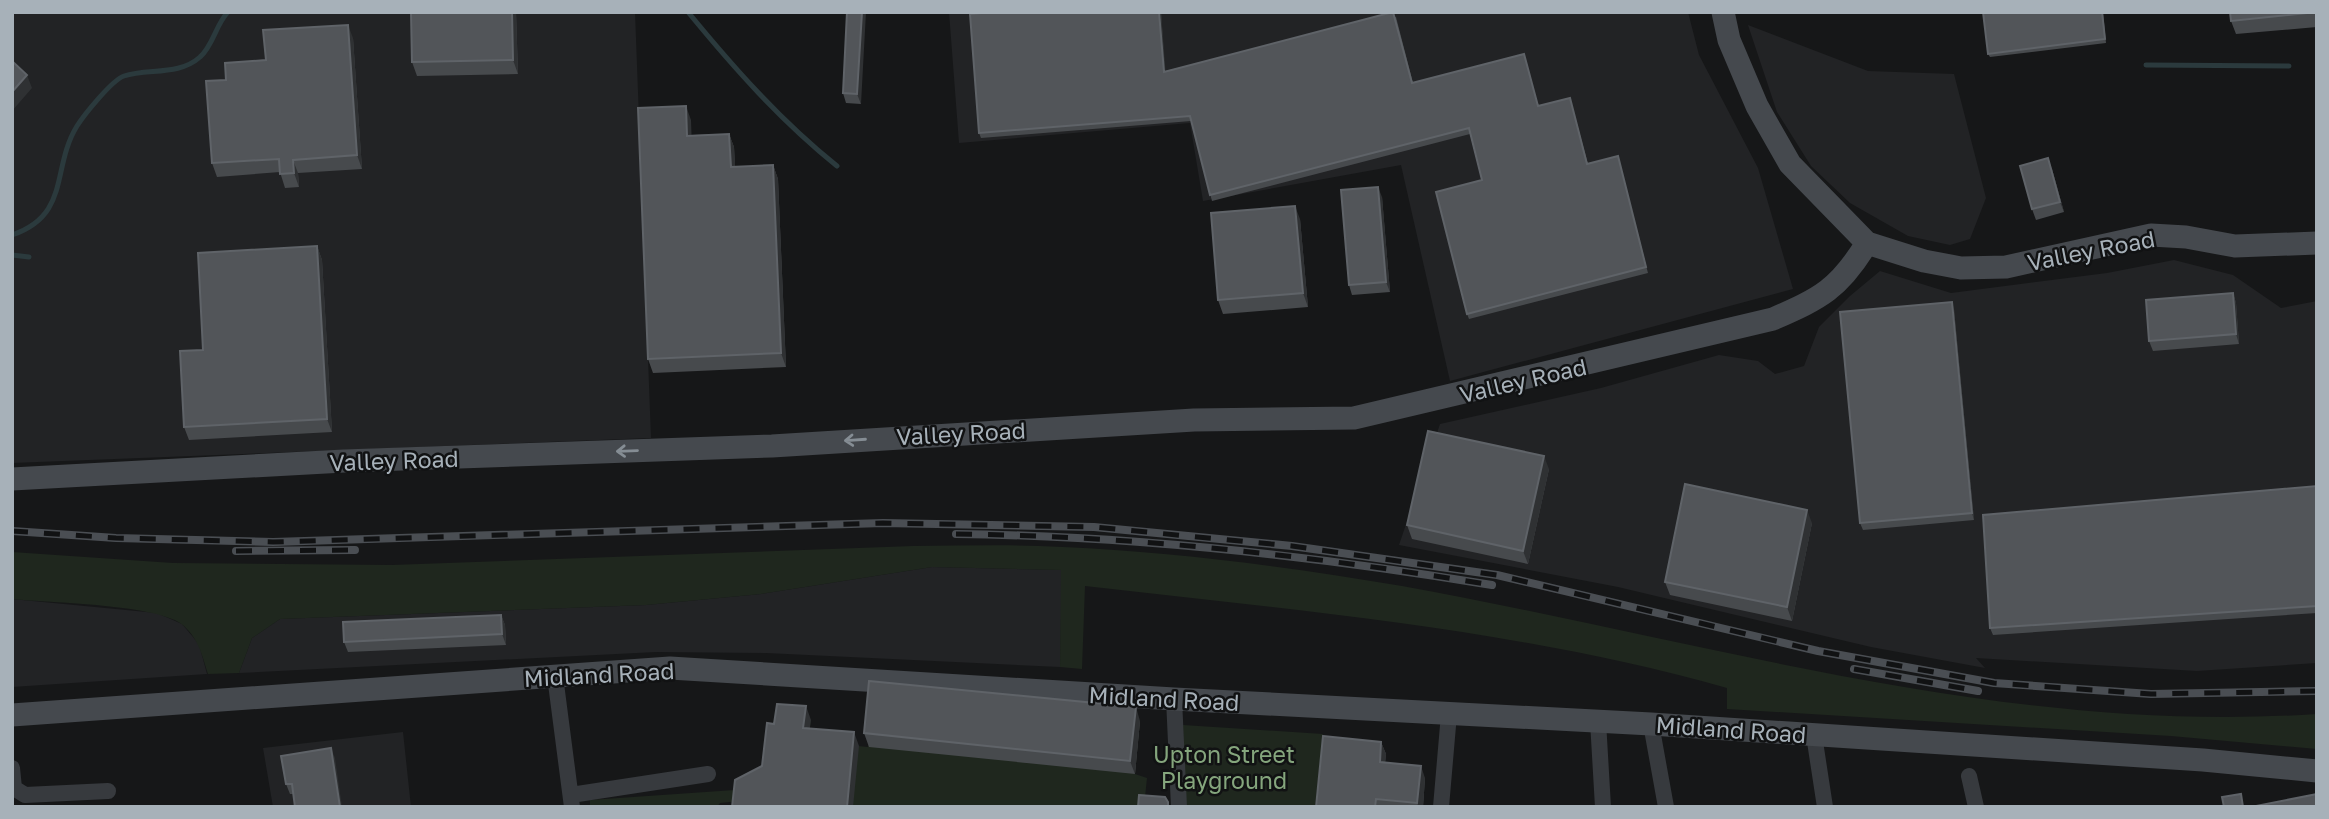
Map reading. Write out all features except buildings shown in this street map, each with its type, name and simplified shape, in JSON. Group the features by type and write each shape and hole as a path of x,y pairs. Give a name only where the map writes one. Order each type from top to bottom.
{"street":[{"name":"Valley Road","path":"1723,12 1729,40 1757,106 1790,164 1867,243 1924,261 1961,268 2006,267 2151,235 2186,237 2235,246 2317,243"},
{"name":"Valley Road","path":"12,479 344,461 772,446 1194,419 1354,418 1773,319 1821,298 1849,272 1867,243"},
{"name":"Midland Road","path":"12,715 670,668 1450,715 1651,724 2203,760 2317,771"},
{"path":"555,676 571,801 708,774"},
{"path":"1174,699 1179,807"},
{"path":"1441,807 1450,715"},
{"path":"1598,721 1603,807"},
{"path":"1651,724 1666,807"},
{"path":"1814,735 1825,807"},
{"path":"12,768 14,788 25,795 101,791 93,775"},
{"path":"1969,776 1976,807"}],"shaded area":[{"path":"12,12 635,12 651,438 12,463"},
{"path":"949,12 1688,12 1699,55 1758,168 1793,289 1450,381 1401,165 1203,201 1190,123 959,143"},
{"path":"1748,25 1868,71 1954,74 1986,198 1970,239 1950,245 1908,236 1850,203 1811,166 1777,112"},
{"path":"2174,260 2233,275 2281,308 2317,301 2317,663 2197,671 1976,658 1985,668 1871,647 1618,587 1399,545 1440,424 1601,388 1719,355 1758,361 1775,374 1804,366 1819,327 1880,271 1951,293 2107,273"},
{"path":"932,567 1062,570 1060,667 766,653 656,652 239,673 252,638 280,619 646,605 761,594"},
{"path":"12,599 157,613 182,624 199,644 207,674 12,687"},
{"path":"403,732 411,807 273,807 263,748"}],"green space":[{"path":"913,546 1105,549 1233,561 1402,586 1856,678 1970,697 2084,711 2200,717 2317,714 2317,749 2171,736 1727,709 1727,688 1569,651 1409,624 1085,586 1082,669 1060,667 1061,570 932,567 761,594 646,605 280,619 252,638 239,673 208,674 193,637 184,626 171,619 129,609 12,599 12,552 173,563 392,565"},
{"path":"874,694 1140,721 1135,774 1147,778 1144,807 739,807 739,801 720,803 717,807 590,807 590,800 749,789 767,779 781,717 811,720 808,741 868,747"},
{"name":"Upton Street Playground","path":"1183,725 1323,734 1315,807 1185,807"}],"waterway":[{"path":"12,235 31,226 52,203 69,142 77,126 106,91 124,76 173,69 192,63 204,52 228,12"},
{"path":"688,12 758,93 837,166"},
{"path":"2146,65 2289,66"},
{"path":"12,255 29,257"}],"railway":[{"path":"12,531 116,538 273,542 883,523 1094,527 1292,546 1497,575 1818,651 1994,683 2151,694 2317,691"},
{"path":"956,534 1091,539 1226,549 1492,585"},
{"path":"236,551 355,550"},
{"path":"1854,669 1978,691"}]}
